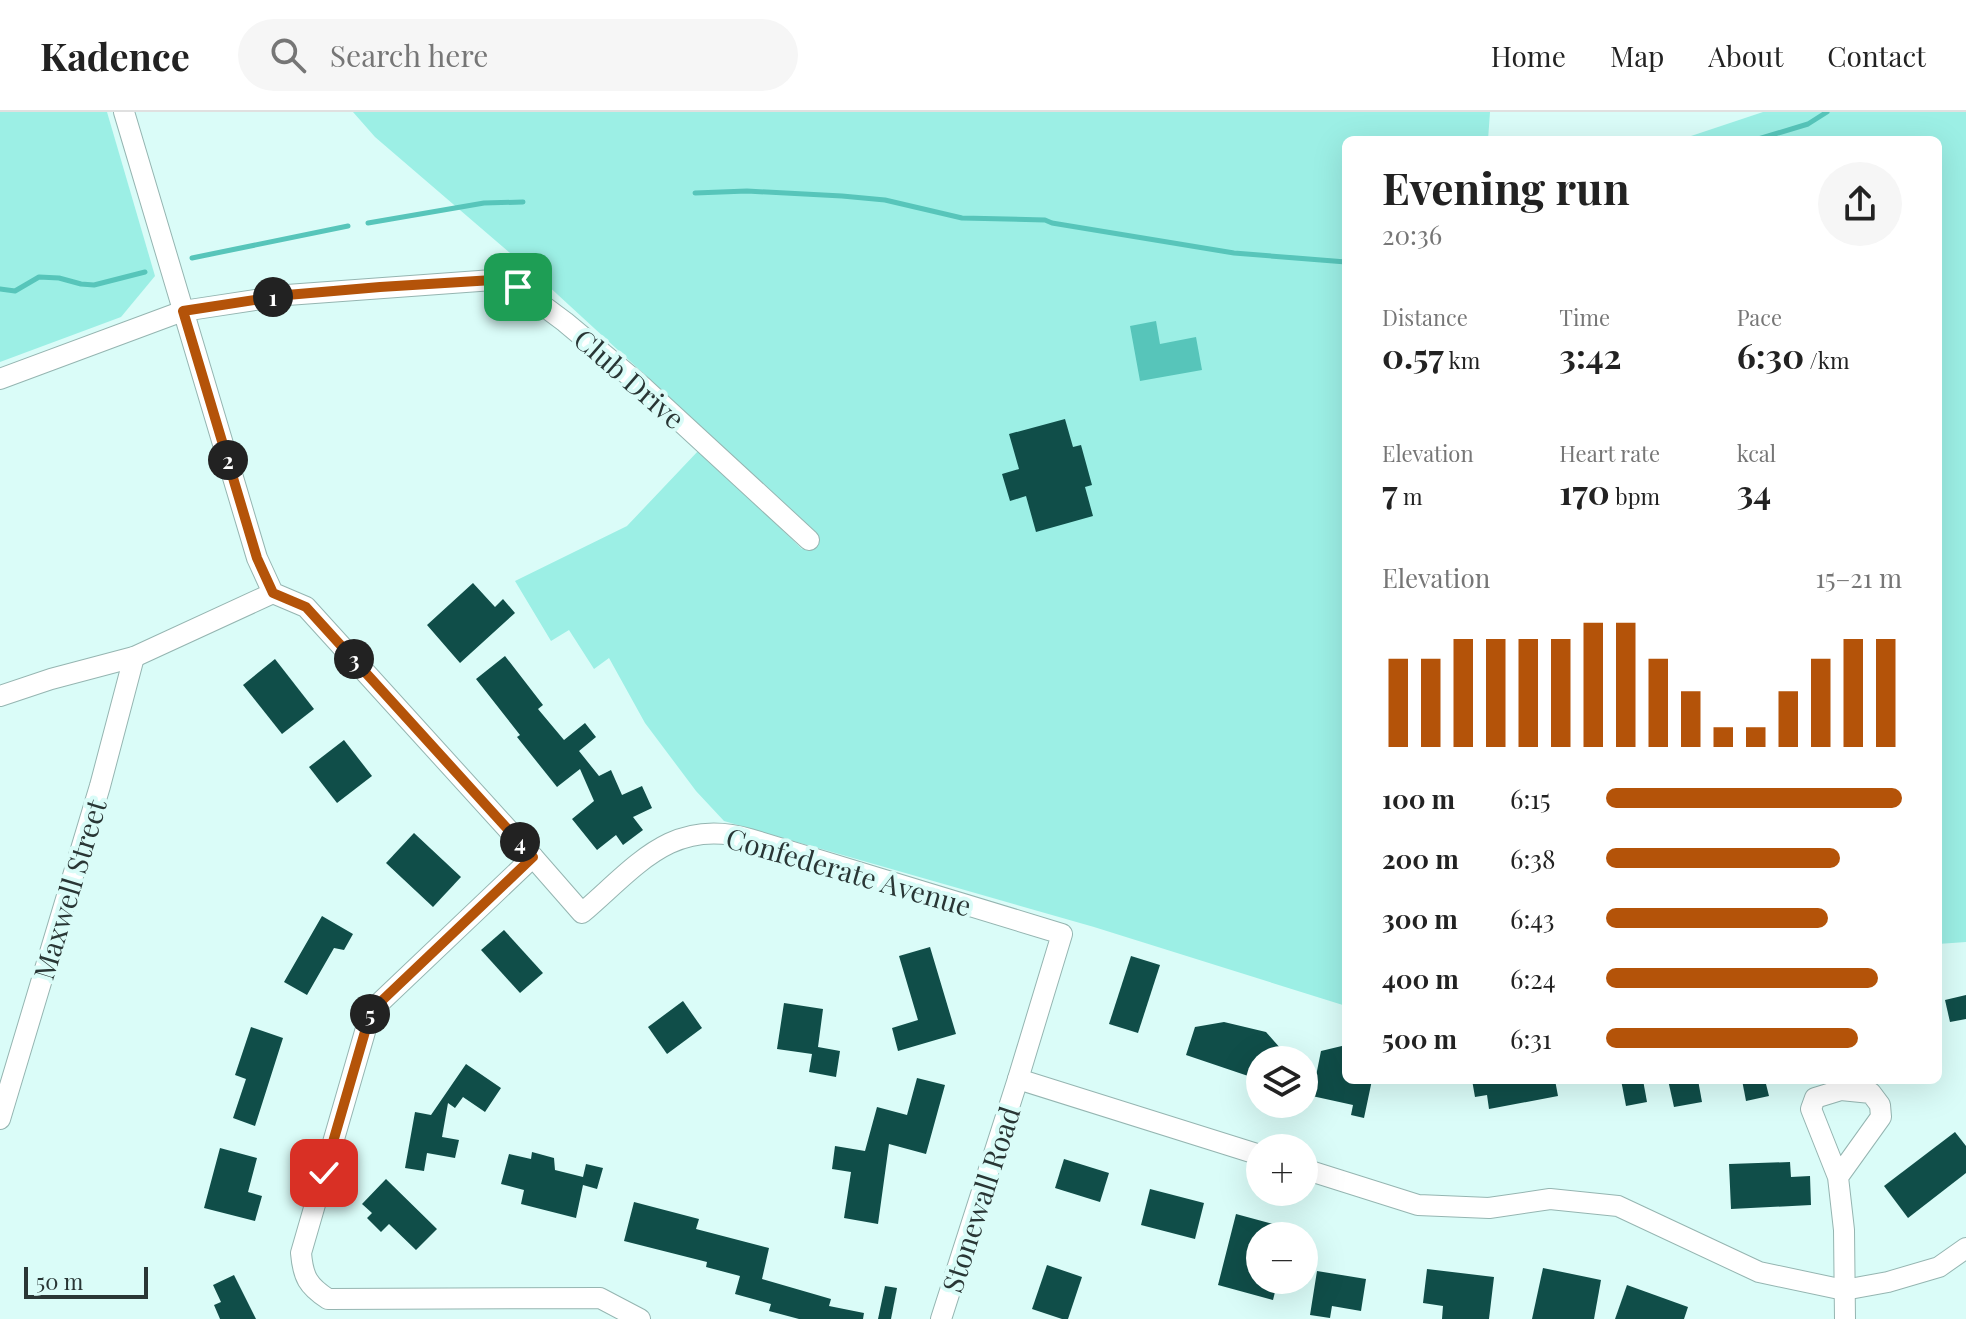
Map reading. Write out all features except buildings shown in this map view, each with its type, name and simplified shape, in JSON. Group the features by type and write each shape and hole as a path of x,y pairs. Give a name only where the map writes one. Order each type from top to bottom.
{"street":[{"path":"0,696 134,657 273,593 257,558 124,112"},
{"name":"Club Drive","path":"0,379 183,311 287,295 493,280 518,287 565,322 644,388 809,540"},
{"name":"Confederate Avenue","path":"273,593 306,607 582,913 659,848 692,834 726,833 1062,934 1018,1079"},
{"name":"Maxwell Street","path":"0,1119 100,786 134,657"},
{"path":"533,857 371,1011 301,1253 303,1271 313,1290 328,1299 600,1298 640,1319"},
{"path":"1018,1079 1246,1151"},
{"name":"Stonewall Road","path":"941,1319 1018,1079"},
{"path":"1318,1173 1418,1205 1489,1208 1550,1199 1618,1206 1759,1272 1844,1290 1888,1282 1939,1267 1966,1248"},
{"path":"1838,1177 1844,1230 1845,1319"}],"shaded area":[{"path":"0,112 107,112 155,276 121,317 0,362"},
{"path":"353,112 1490,112 1488,136 1342,136 1342,1005 1094,927 724,821 696,791 645,723 609,658 594,669 569,630 551,641 515,581 627,526 699,450 802,549 817,533 545,283 375,137"},
{"path":"1763,112 1966,112 1966,942 1942,944 1942,136 1691,136"},
{"path":"1156,321 1160,344 1196,337 1202,370 1140,381 1130,326"}],"waterway":[{"path":"1768,136 1808,124 1827,112"},
{"path":"695,193 747,191 885,200 962,218 1045,220 1234,253 1342,262"},
{"path":"368,223 484,203 523,202"},
{"path":"192,258 348,226"},
{"path":"0,289 15,291 39,277 94,285 145,272"}],"route":[{"path":"324,1173 371,1011 533,857 306,607 273,593 257,558 183,311 287,295 380,287 493,280 518,287"}]}
